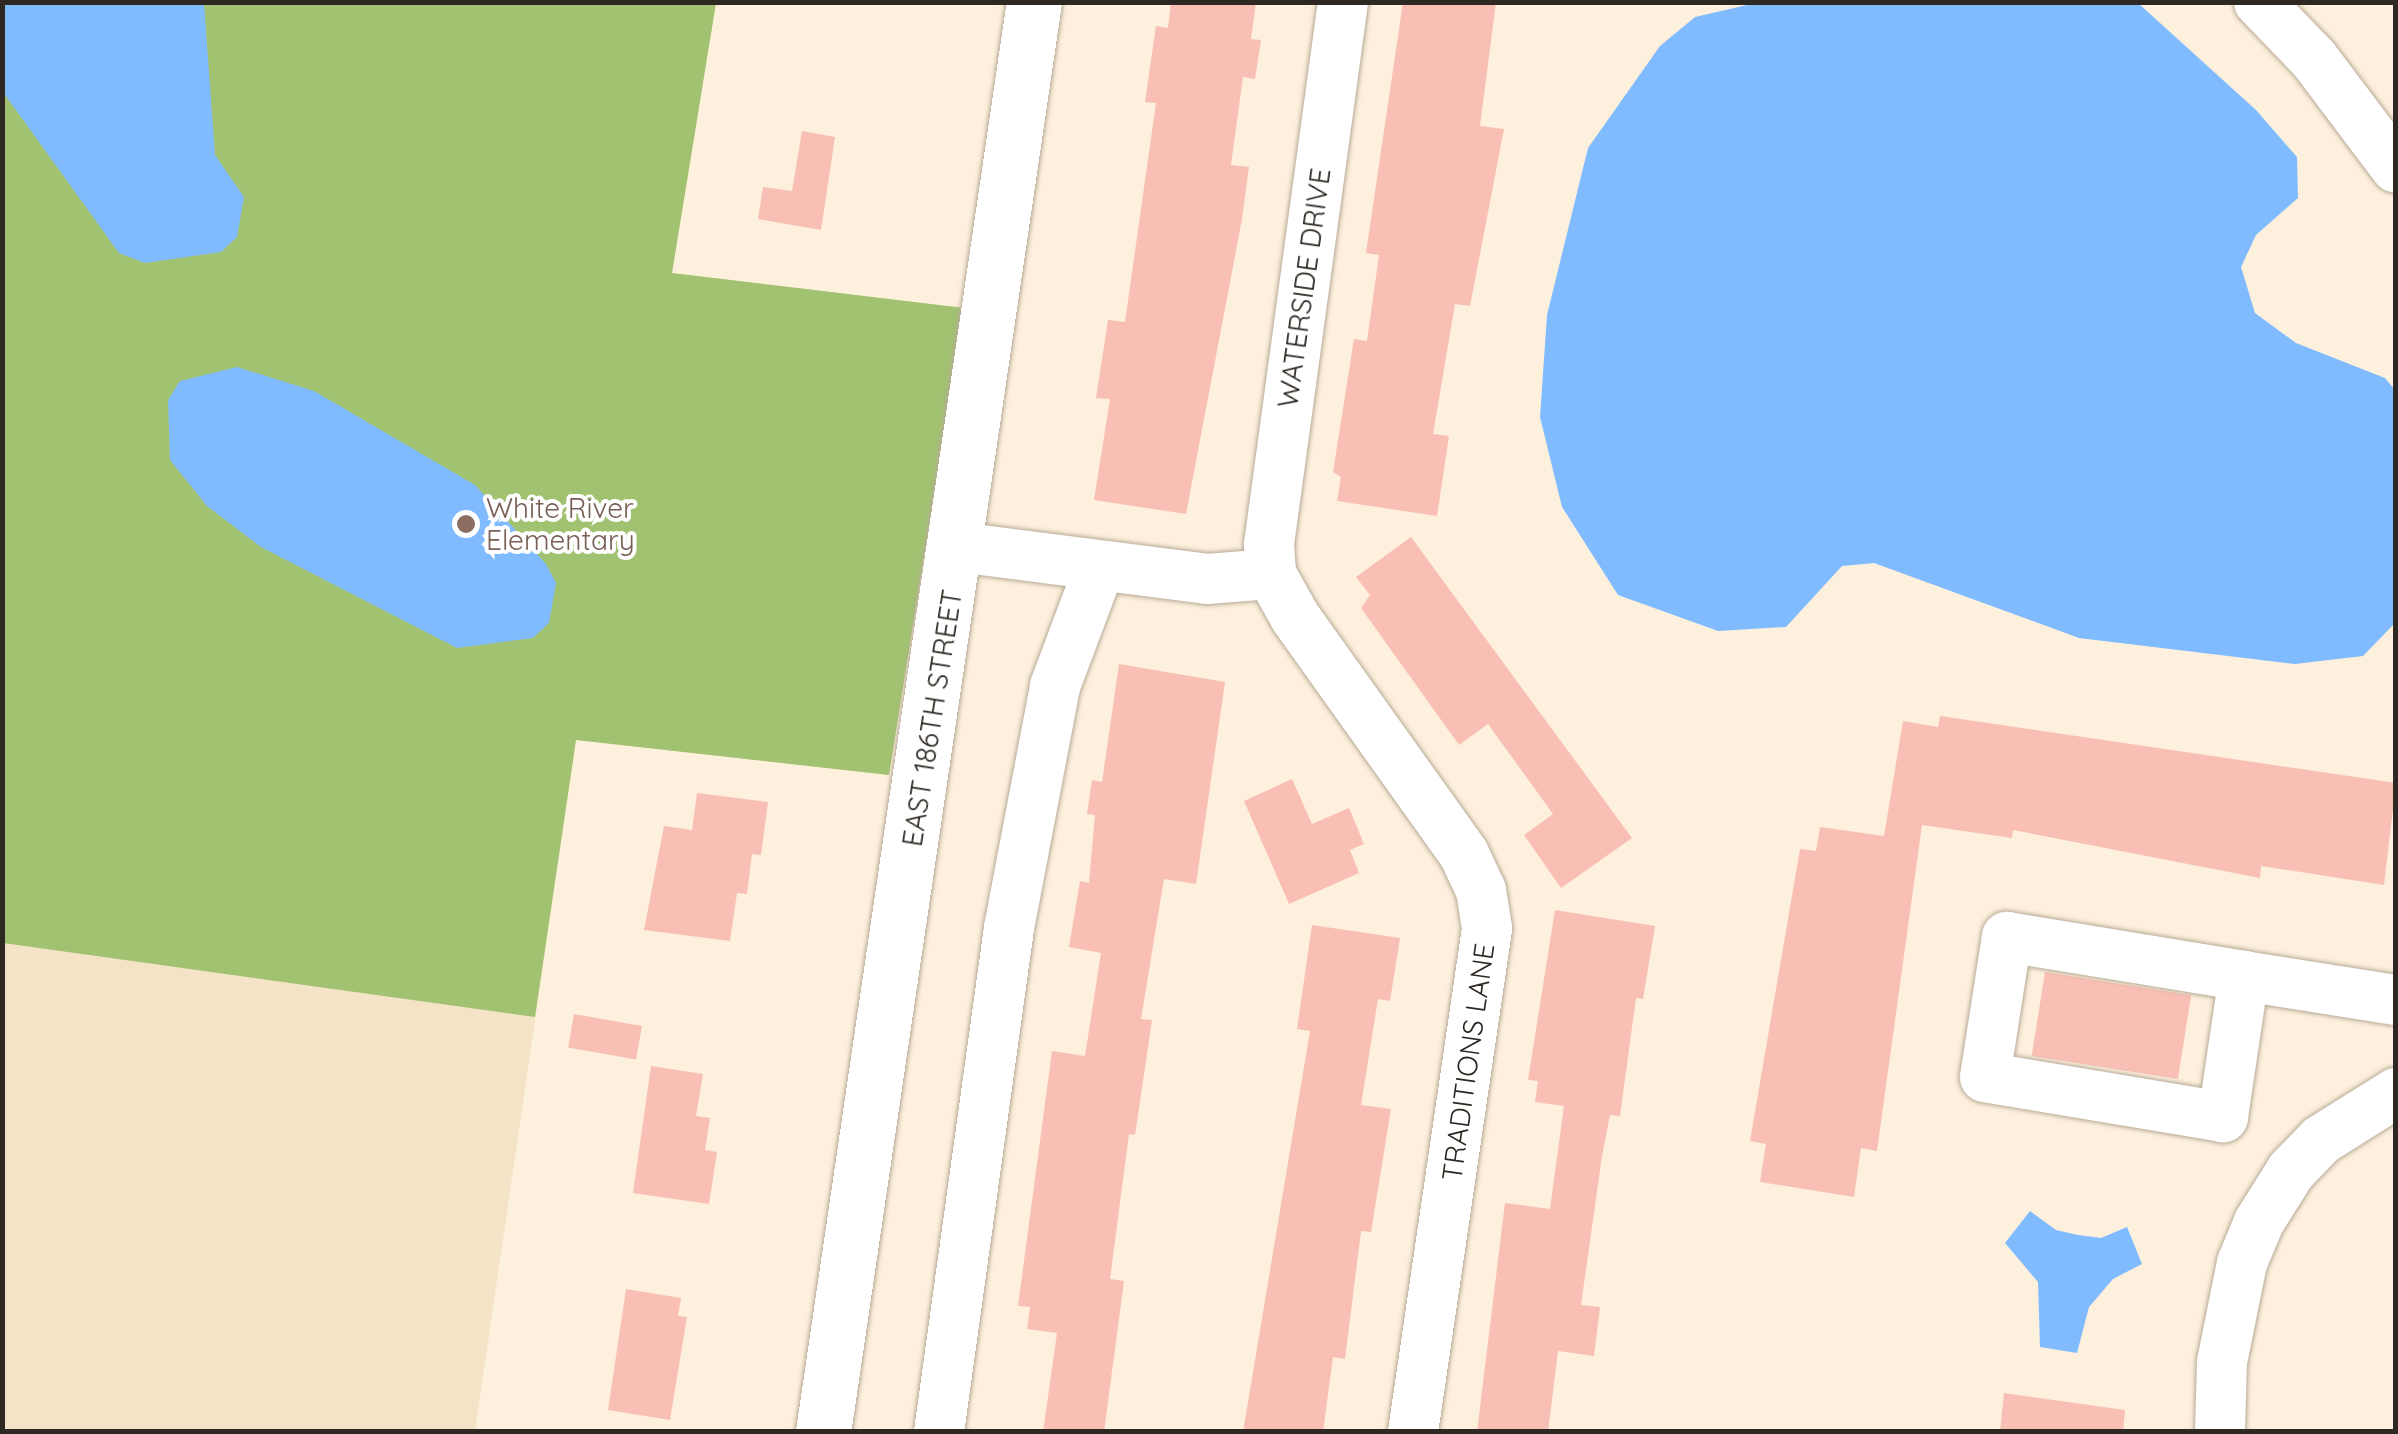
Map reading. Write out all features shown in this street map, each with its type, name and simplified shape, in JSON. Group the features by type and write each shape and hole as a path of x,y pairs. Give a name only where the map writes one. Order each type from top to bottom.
{"street":[{"name":"EAST 186TH STREET","path":"822,1432 958,547 1034,2"},
{"name":"WATERSIDE DRIVE","path":"1271,574 1270,544 1343,2"},
{"path":"2259,2 2314,59 2396,168"},
{"path":"958,547 1098,569 1207,579 1271,574"},
{"path":"939,1432 1009,928 1055,686 1098,569"},
{"name":"TRADITIONS LANE","path":"1271,574 1294,617 1464,854 1481,890 1487,929 1413,1432"},
{"path":"2244,976 2223,1117 1986,1078 2007,937 2396,1000"},
{"path":"2220,1432 2222,1362 2242,1263 2259,1222 2291,1171 2320,1140 2396,1093"}],"shaded area":[{"name":"White River Elementary","path":"3,3 716,3 672,273 964,308 889,775 576,740 475,1431 3,1432"}],"green space":[{"name":"White River Elementary","path":"3,3 716,3 672,273 964,308 889,775 576,740 535,1017 3,943"}],"water":[{"path":"1760,2 2138,3 2256,110 2297,157 2298,198 2256,235 2241,267 2255,313 2296,343 2385,378 2395,390 2395,623 2363,656 2295,664 2079,638 1874,563 1842,566 1786,627 1718,631 1618,595 1562,507 1540,417 1547,315 1588,148 1660,46 1695,17"},
{"path":"2,3 204,3 215,155 244,197 237,237 221,252 145,263 119,253 3,92"},
{"path":"237,367 314,391 475,485 546,564 556,583 549,623 533,638 457,648 261,547 207,506 170,460 168,400 180,381"},
{"path":"2030,1211 2056,1230 2078,1235 2101,1238 2127,1227 2142,1264 2113,1279 2089,1307 2077,1353 2040,1347 2038,1282 2005,1243"}],"building":[{"path":"1171,2 1256,2 1251,39 1261,40 1255,79 1243,77 1231,165 1249,167 1186,514 1094,500 1110,399 1096,398 1108,320 1125,322 1156,103 1145,102 1156,26 1168,28"},
{"path":"1403,2 1496,2 1480,126 1504,129 1470,306 1455,304 1433,434 1449,436 1437,516 1337,501 1341,477 1333,472 1354,339 1367,341 1379,255 1366,253"},
{"path":"802,131 835,137 821,230 758,219 763,187 792,191"},
{"path":"1411,537 1632,838 1561,888 1524,835 1553,814 1488,724 1459,745 1361,608 1370,595 1356,577"},
{"path":"1119,664 1225,682 1196,884 1164,879 1141,1019 1152,1020 1135,1135 1129,1134 1110,1279 1124,1281 1104,1432 1043,1432 1057,1333 1027,1329 1030,1307 1018,1306 1052,1051 1085,1056 1101,953 1069,947 1080,881 1089,883 1095,815 1087,814 1092,780 1102,782"},
{"path":"1940,716 2396,783 2384,885 2261,866 2260,878 2013,830 2012,838 1922,825 1877,1151 1861,1148 1854,1197 1760,1182 1766,1144 1750,1141 1800,849 1816,851 1820,827 1884,836 1903,721 1938,727"},
{"path":"1292,779 1312,824 1349,808 1364,844 1350,850 1359,873 1289,904 1244,801"},
{"path":"697,793 768,802 761,855 752,854 747,894 737,893 730,941 644,930 664,826 692,830"},
{"path":"1555,910 1655,926 1643,999 1636,998 1620,1116 1610,1115 1602,1156 1581,1305 1600,1307 1594,1356 1558,1351 1548,1432 1477,1432 1505,1203 1550,1209 1564,1106 1535,1102 1538,1081 1528,1080"},
{"path":"1312,925 1400,938 1390,1001 1378,999 1361,1105 1391,1109 1371,1232 1361,1231 1345,1359 1333,1357 1323,1432 1243,1432 1310,1031 1297,1029"},
{"path":"2045,972 2191,995 2178,1079 2032,1056"},
{"path":"574,1014 642,1026 636,1059 568,1047"},
{"path":"651,1066 703,1074 696,1116 710,1118 705,1150 717,1152 709,1204 633,1193"},
{"path":"626,1289 681,1298 678,1316 687,1317 670,1420 608,1410"},
{"path":"2004,1393 2125,1410 2123,1432 2000,1432"}],"place":[{"name":"White River Elementary","path":"466,524"}]}
